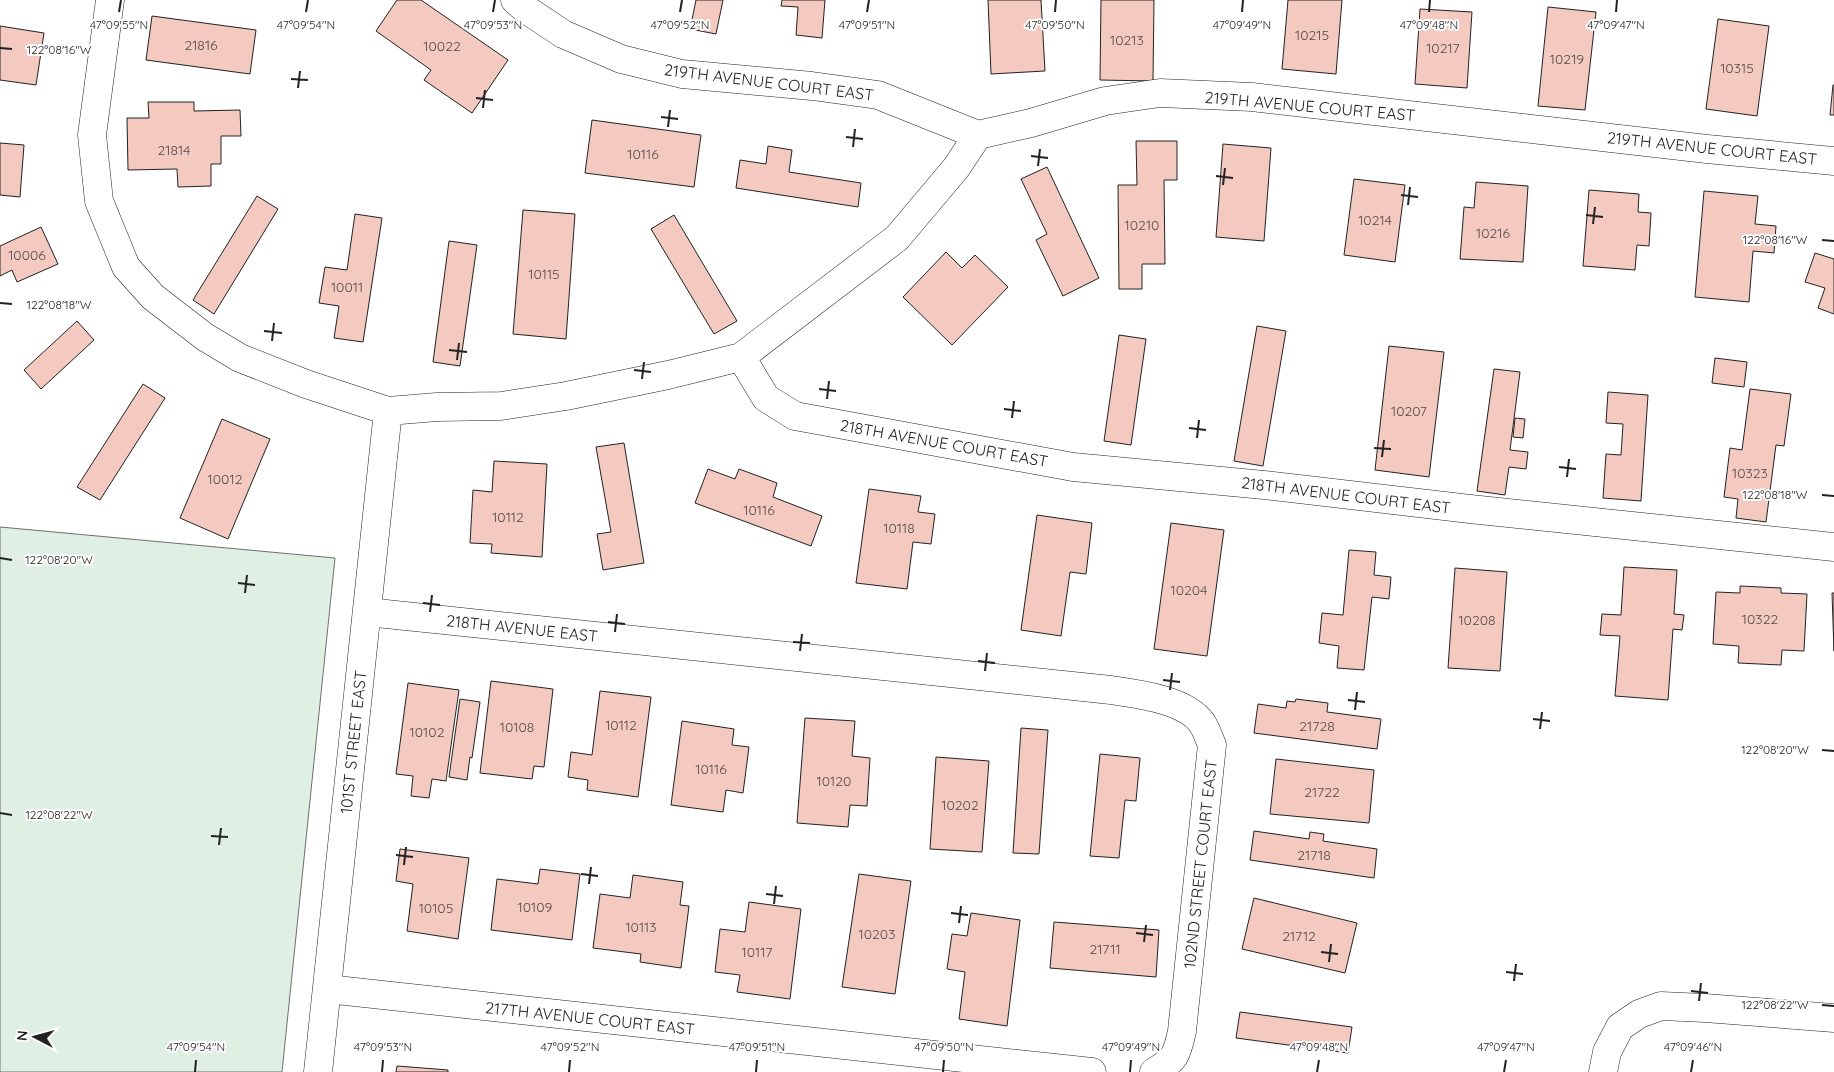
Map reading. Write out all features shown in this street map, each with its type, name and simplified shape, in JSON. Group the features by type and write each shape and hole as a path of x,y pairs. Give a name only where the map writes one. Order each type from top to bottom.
{"street":[{"path":"110,0 92,136 99,201 126,267 153,297 205,337 240,358 306,384 388,411 437,407 501,406 566,396 668,376 742,357 897,238 956,168 978,135"},
{"name":"219TH AVENUE COURT EAST","path":"515,0 563,34 621,59 682,74 812,86 878,95 978,135 1031,123 1105,101 1160,93 1252,97 1707,149 1834,161"},
{"name":"218TH AVENUE COURT EAST","path":"742,357 766,398 795,416 1073,467 1264,484 1480,510 1834,548"},
{"name":"101ST STREET EAST","path":"318,1072 388,411"},
{"name":"218TH AVENUE EAST","path":"367,612 1110,690 1150,697 1183,708"},
{"name":"102ND STREET COURT EAST","path":"1154,1072 1170,1062 1179,1048 1212,745 1202,723 1183,708"},
{"name":"217TH AVENUE COURT EAST","path":"327,990 1092,1072"},
{"path":"1604,1072 1607,1052 1620,1027 1639,1014 1661,1006 1834,1018"}],"green space":[{"path":"0,527 335,558 282,1072 0,1072"}],"building":[{"path":"397,0 421,0 508,60 472,113 424,80 431,70 376,31"},
{"path":"696,0 723,0 716,34 690,29"},
{"path":"782,0 825,0 822,38 796,35 798,7 781,6"},
{"path":"988,0 1041,0 1045,71 991,74"},
{"path":"1101,0 1154,0 1153,81 1100,80"},
{"path":"1288,0 1342,0 1336,74 1282,69"},
{"path":"1548,7 1596,12 1585,110 1538,106"},
{"path":"1420,9 1472,12 1467,88 1415,84"},
{"path":"152,16 256,30 250,74 146,60"},
{"path":"1718,19 1769,26 1757,116 1706,109"},
{"path":"0,26 44,33 36,85 0,80"},
{"path":"1833,85 1834,115 1830,115"},
{"path":"148,102 194,102 194,111 240,110 241,136 221,136 221,164 211,164 211,186 178,187 177,169 128,170 127,118 149,118"},
{"path":"592,120 701,135 694,187 585,173"},
{"path":"1136,141 1177,141 1177,180 1164,180 1165,264 1142,264 1142,289 1119,289 1118,185 1137,185"},
{"path":"0,143 24,145 20,197 0,195"},
{"path":"1223,144 1271,148 1264,241 1216,237"},
{"path":"768,146 792,150 789,172 861,183 858,207 736,188 740,160 766,164"},
{"path":"1047,167 1099,278 1063,296 1036,240 1047,234 1021,179"},
{"path":"1354,179 1405,185 1395,262 1344,255"},
{"path":"1476,182 1528,186 1523,262 1460,259 1464,207 1474,208"},
{"path":"1589,190 1639,194 1638,212 1651,213 1649,246 1637,245 1635,270 1583,266"},
{"path":"1704,191 1758,196 1755,224 1776,226 1774,253 1753,251 1749,302 1695,297"},
{"path":"257,196 278,209 214,314 193,300"},
{"path":"523,210 575,214 566,339 513,334"},
{"path":"355,214 382,218 363,342 334,338 339,306 319,303 325,267 347,270"},
{"path":"674,215 737,321 714,334 651,229"},
{"path":"41,227 58,264 17,282 12,270 0,276 0,246"},
{"path":"449,241 477,245 460,366 433,362"},
{"path":"946,252 962,268 975,255 1008,287 952,345 903,297"},
{"path":"1815,253 1834,259 1834,314 1818,308 1825,288 1805,282"},
{"path":"77,321 94,340 41,389 24,370"},
{"path":"1257,326 1286,331 1263,466 1234,461"},
{"path":"1119,335 1146,339 1131,445 1104,441"},
{"path":"1389,346 1444,352 1429,477 1375,470"},
{"path":"1715,358 1747,362 1744,387 1712,383"},
{"path":"1494,369 1520,372 1510,450 1528,452 1526,469 1509,467 1505,495 1477,491"},
{"path":"143,384 165,398 100,500 77,487"},
{"path":"1750,389 1791,394 1784,446 1776,445 1766,522 1736,518 1738,499 1724,497 1730,448 1742,450"},
{"path":"1608,392 1648,395 1641,501 1603,498 1606,454 1621,455 1623,424 1606,423"},
{"path":"1515,418 1525,419 1523,438 1513,437"},
{"path":"222,419 270,439 228,539 180,518"},
{"path":"624,443 644,563 603,570 597,534 611,532 596,447"},
{"path":"494,461 547,464 542,557 491,553 492,544 470,543 473,490 492,492"},
{"path":"708,469 735,479 739,469 777,483 773,497 822,516 811,546 695,503"},
{"path":"869,489 921,496 918,512 935,514 931,544 913,542 907,589 856,583"},
{"path":"1037,515 1092,523 1086,574 1070,572 1061,636 1021,630"},
{"path":"1171,523 1224,530 1207,656 1154,649"},
{"path":"1349,550 1376,552 1374,575 1391,577 1389,599 1372,597 1364,670 1337,668 1339,646 1319,643 1322,613 1343,615"},
{"path":"1624,567 1677,570 1674,614 1684,615 1682,630 1673,629 1668,700 1615,696 1620,636 1600,635 1602,614 1621,615"},
{"path":"1455,568 1507,572 1500,671 1448,668"},
{"path":"1740,586 1781,588 1781,593 1807,594 1804,651 1782,650 1781,665 1738,663 1739,646 1713,644 1716,592 1740,593"},
{"path":"1832,593 1834,593 1834,651"},
{"path":"491,681 553,689 544,767 534,766 532,779 480,773"},
{"path":"408,683 459,690 446,781 432,779 429,798 411,796 413,776 396,774"},
{"path":"600,691 651,697 638,797 587,790 588,780 568,777 571,752 592,755"},
{"path":"460,699 480,702 467,780 449,777"},
{"path":"1296,699 1328,703 1327,712 1381,719 1377,749 1254,733 1258,704 1286,708 1287,701 1295,702"},
{"path":"805,718 855,721 852,756 870,758 867,806 850,805 848,827 797,823"},
{"path":"682,721 734,729 732,745 749,747 743,793 726,790 723,812 671,805"},
{"path":"1021,728 1048,730 1039,854 1013,853"},
{"path":"1100,754 1140,758 1136,801 1125,800 1119,858 1090,856"},
{"path":"936,757 989,761 982,852 930,849"},
{"path":"1276,759 1374,770 1369,823 1270,814"},
{"path":"1254,831 1309,839 1310,832 1324,834 1323,841 1377,849 1374,878 1250,860"},
{"path":"400,849 469,858 458,939 407,931 413,884 396,881"},
{"path":"540,869 580,874 572,940 491,930 497,879 538,884"},
{"path":"859,874 911,881 895,994 842,987"},
{"path":"633,875 683,882 680,905 689,906 681,968 640,962 641,954 593,948 600,894 630,898"},
{"path":"1254,898 1357,923 1345,973 1242,949"},
{"path":"749,902 801,909 790,999 737,992 740,975 715,972 720,929 745,932"},
{"path":"971,913 1020,920 1007,1026 959,1019 965,972 947,969 952,934 967,936"},
{"path":"1054,922 1159,930 1156,977 1050,968"},
{"path":"1240,1012 1352,1027 1348,1053 1236,1038"},
{"path":"397,1066 448,1070 448,1072 396,1072"}]}
